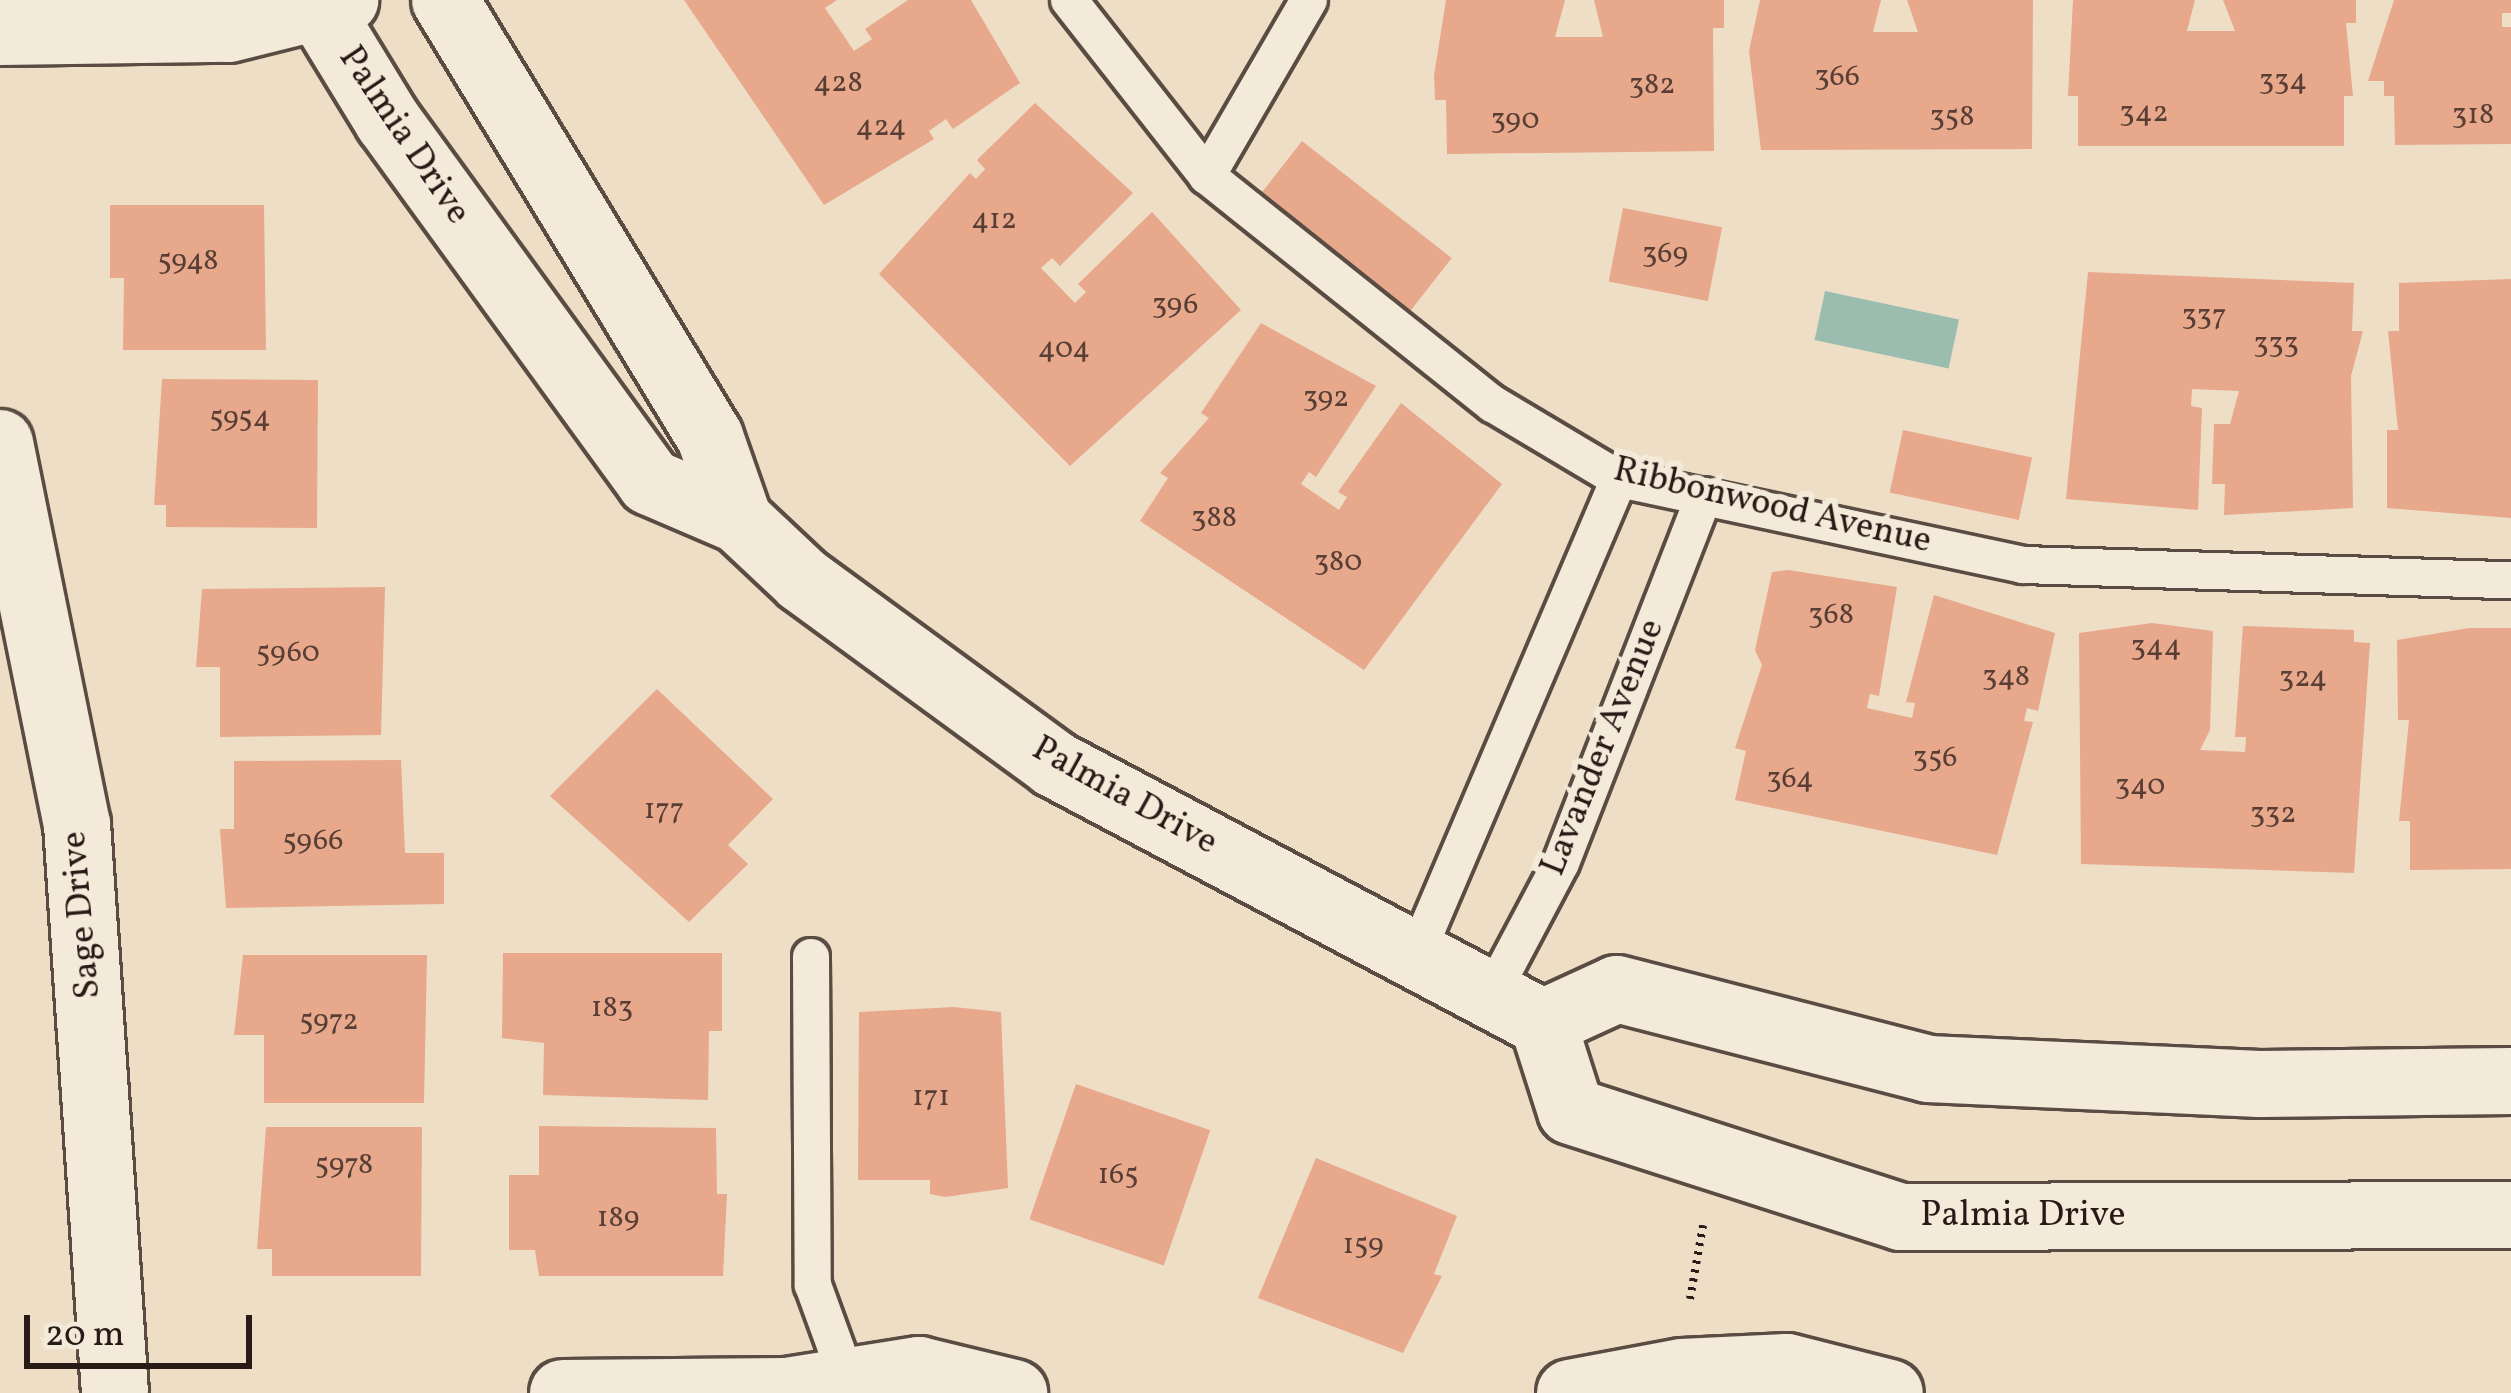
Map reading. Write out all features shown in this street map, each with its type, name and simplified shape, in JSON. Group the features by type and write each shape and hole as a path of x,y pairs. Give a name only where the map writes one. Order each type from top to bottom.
{"street":[{"name":"Palmia Drive","path":"445,0 710,436 739,520"},
{"name":"Palmia Drive","path":"326,3 650,482 739,520 803,580 1054,764 1517,1009 1571,1111 1901,1217 2511,1215"},
{"path":"0,32 230,29 326,3"},
{"name":"Sage Drive","path":"0,443 77,824 115,1393"},
{"path":"1517,1009 1617,988 1928,1069 2260,1084 2511,1082"},
{"path":"1570,1393 1682,1372 1786,1367 1890,1393"},
{"path":"562,1393 786,1391 919,1370 1014,1393"}],"lane":[{"name":"Ribbonwood Avenue","path":"1069,0 1207,176 1493,404 1619,479 2023,565 2511,580"},
{"path":"1207,176 1309,0"},
{"path":"1416,955 1619,479"},
{"name":"Lavander Avenue","path":"1517,1009 1562,863 1704,496"},
{"path":"812,957 814,1285 848,1381"}],"path":[{"path":"1682,1372 1694,1259 1720,1158"}],"shaded area":[{"path":"1825,291 1959,319 1949,368 1815,340"}],"building":[{"path":"684,0 837,0 825,8 854,51 872,39 865,29 908,0 971,0 1020,83 953,129 946,119 929,131 934,139 824,205"},
{"path":"1446,0 1565,0 1555,37 1603,37 1594,0 1724,0 1724,28 1713,28 1714,151 1447,154 1446,100 1435,100 1434,76"},
{"path":"1760,0 1881,0 1873,32 1918,32 1907,0 2033,0 2032,149 1761,150 1749,51"},
{"path":"2073,0 2195,0 2187,31 2235,31 2223,0 2356,0 2356,23 2346,23 2353,96 2344,96 2344,146 2078,146 2078,96 2068,96"},
{"path":"2394,0 2511,0 2511,13 2502,13 2502,27 2511,27 2511,144 2395,145 2394,96 2384,96 2384,81 2368,81"},
{"path":"1035,103 1133,193 1060,266 1052,258 1041,268 1075,303 1086,292 1078,284 1152,212 1241,310 1070,466 879,274 970,173 976,179 985,169 977,160"},
{"path":"1302,141 1452,258 1410,311 1261,194"},
{"path":"110,205 264,205 266,350 123,350 124,278 110,278"},
{"path":"1623,208 1722,227 1708,301 1609,282"},
{"path":"2088,272 2354,283 2352,331 2363,331 2351,376 2353,508 2224,515 2225,484 2212,484 2214,424 2230,424 2239,391 2192,389 2191,406 2202,408 2198,510 2066,499"},
{"path":"2511,279 2511,518 2387,508 2387,430 2398,430 2388,331 2399,331 2399,283"},
{"path":"1261,323 1376,386 1316,477 1309,472 1301,484 1339,510 1347,497 1338,492 1401,403 1502,484 1364,670 1140,521 1168,478 1160,473 1209,418 1201,413"},
{"path":"162,379 318,380 317,528 166,527 166,505 154,505"},
{"path":"1903,430 2032,457 2019,520 1890,493"},
{"path":"1788,570 1897,587 1879,696 1870,694 1867,708 1912,718 1915,703 1906,702 1934,595 2055,633 2038,711 2027,708 2024,721 2033,722 1997,855 1735,800 1746,751 1735,748 1762,665 1755,650 1772,572"},
{"path":"385,587 381,735 220,737 220,667 196,667 202,589"},
{"path":"2152,623 2213,631 2210,730 2200,750 2245,752 2246,737 2235,737 2243,626 2354,630 2354,642 2370,643 2354,873 2081,864 2079,633"},
{"path":"2469,628 2511,628 2511,869 2410,870 2410,821 2399,821 2409,720 2398,720 2397,640"},
{"path":"657,689 773,799 728,845 748,864 689,922 550,796"},
{"path":"401,760 405,853 444,853 444,904 226,908 220,829 234,829 234,761"},
{"path":"503,953 722,953 722,1031 709,1031 708,1100 543,1095 544,1043 502,1038"},
{"path":"243,955 427,955 424,1103 264,1103 264,1035 234,1035"},
{"path":"954,1007 1001,1012 1008,1188 945,1197 930,1194 930,1180 858,1180 859,1012"},
{"path":"1076,1084 1210,1130 1164,1265 1029,1219"},
{"path":"539,1126 716,1128 717,1194 727,1194 723,1276 539,1276 535,1250 509,1250 509,1175 539,1175"},
{"path":"266,1127 422,1127 421,1276 272,1276 272,1249 257,1249"},
{"path":"1316,1158 1457,1216 1434,1274 1442,1276 1403,1353 1258,1298"}]}
